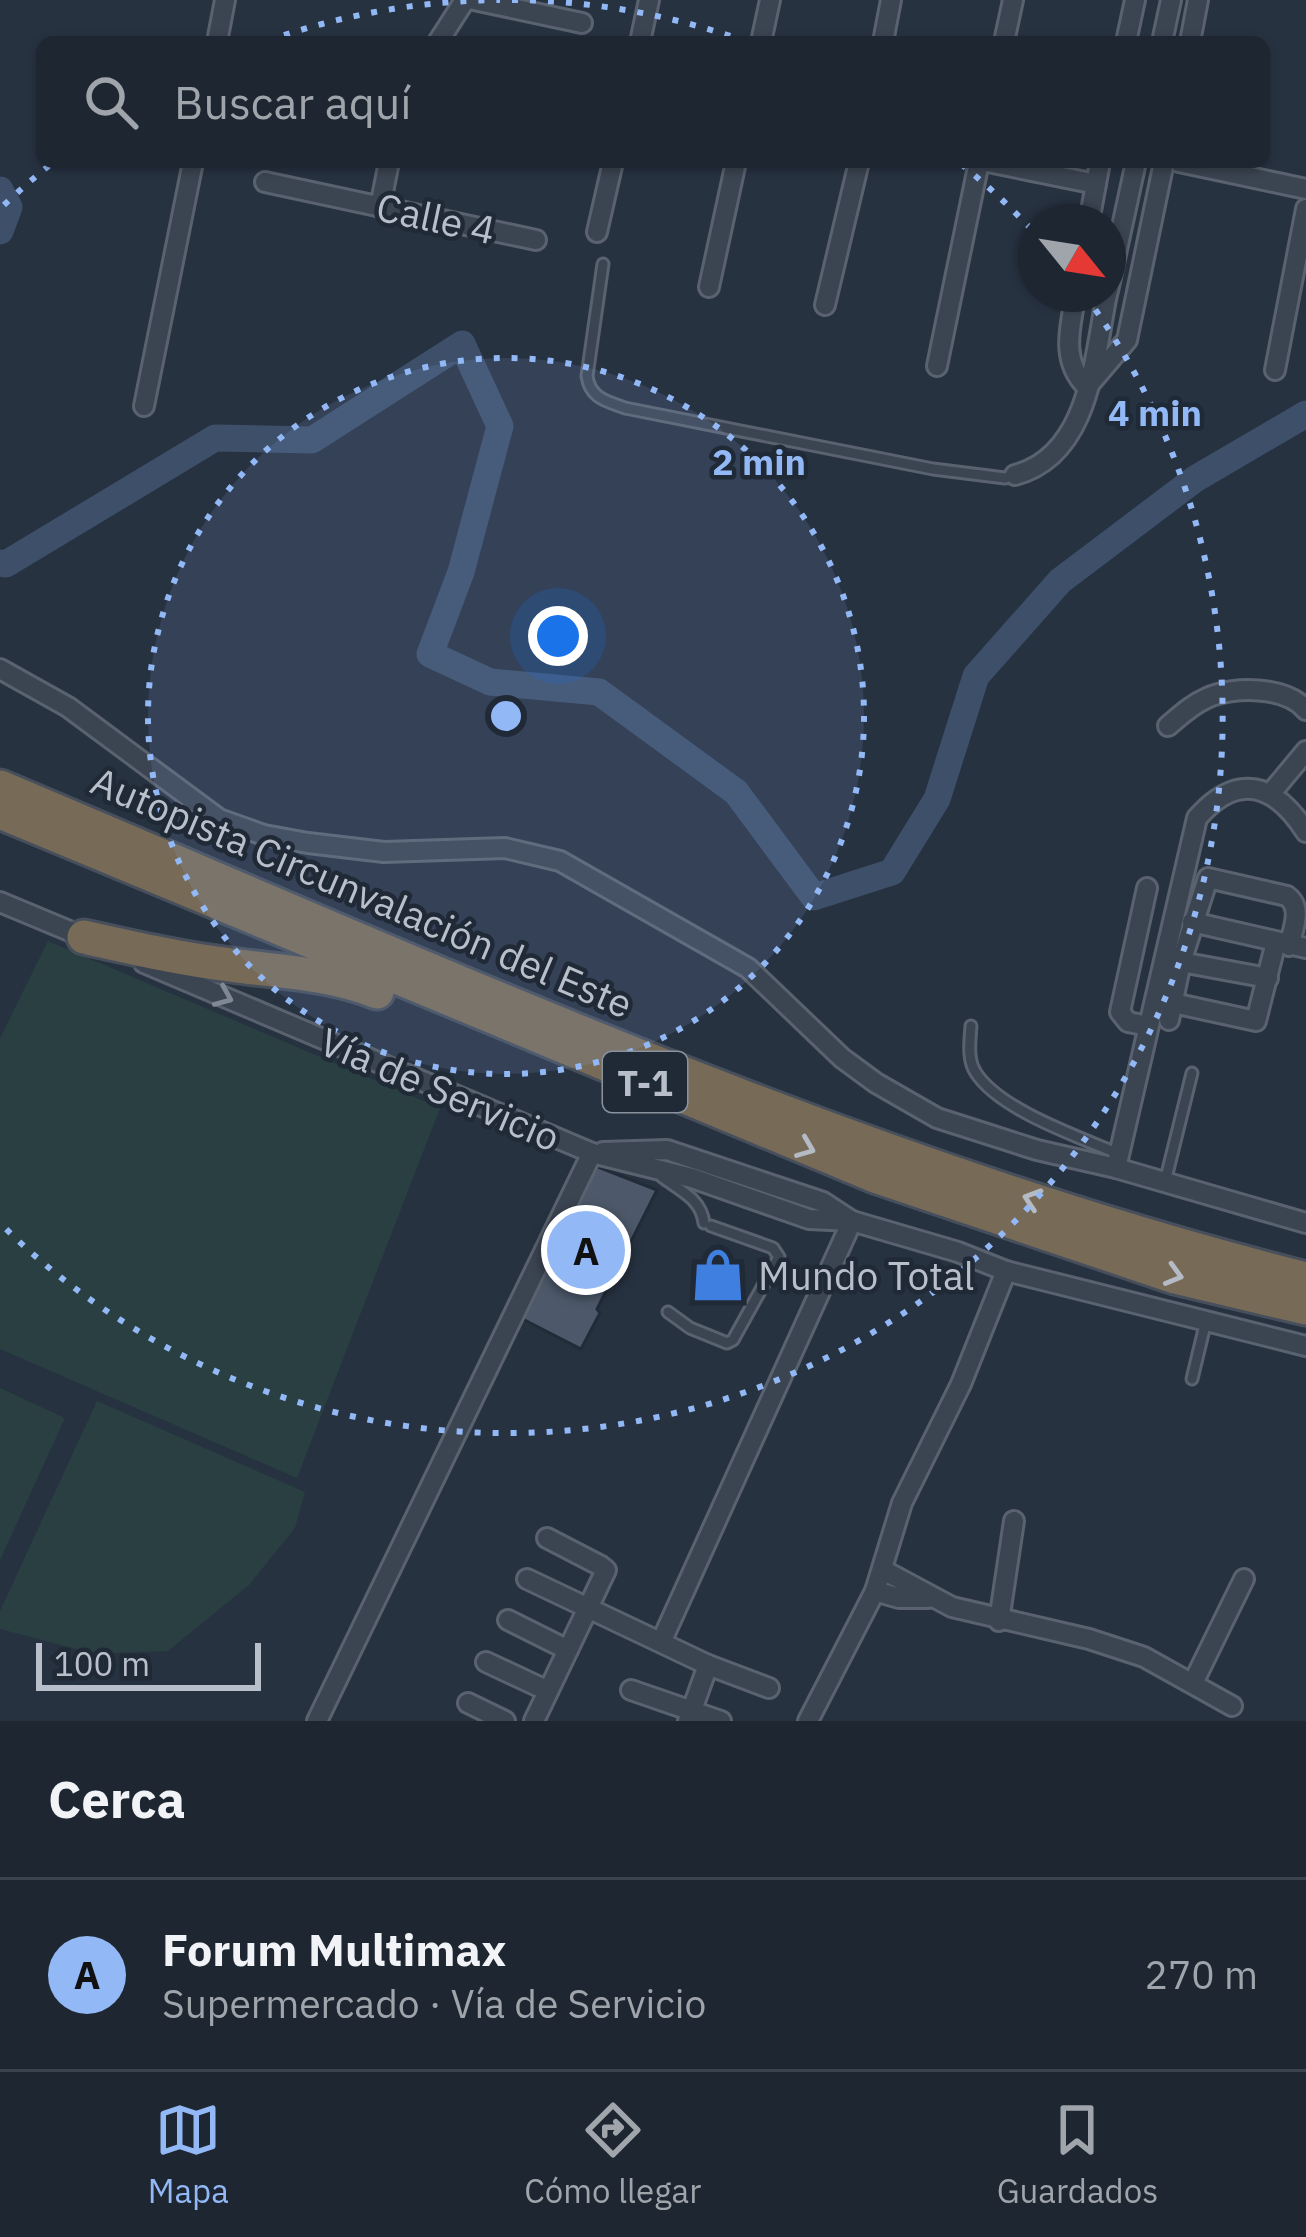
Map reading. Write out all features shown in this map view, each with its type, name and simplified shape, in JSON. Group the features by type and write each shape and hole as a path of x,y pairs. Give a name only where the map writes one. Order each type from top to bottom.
{"highway":[{"name":"Autopista Circunvalación del Este","path":"0,787 501,998 886,1152 1184,1248 1306,1279"},
{"name":"Autopista Circunvalación del Este","path":"0,812 875,1176 1175,1276 1306,1308"},
{"path":"84,937 175,957 353,982 411,1005 526,1033"}],"street":[{"path":"218,36 225,0"},
{"path":"442,36 465,0"},
{"path":"474,0 582,23"},
{"path":"641,36 649,0"},
{"path":"762,36 770,0"},
{"path":"884,36 891,0"},
{"path":"1005,36 1013,0"},
{"path":"1127,36 1135,0"},
{"path":"1163,36 1171,0"},
{"path":"1191,36 1198,0"},
{"path":"144,406 192,168"},
{"path":"380,207 388,168"},
{"path":"597,232 613,168"},
{"path":"709,287 735,168"},
{"path":"824,305 858,168"},
{"path":"937,366 982,168"},
{"path":"1014,168 1096,184"},
{"path":"1092,204 1099,168"},
{"path":"1126,208 1135,168"},
{"path":"1088,386 1127,340 1163,168"},
{"path":"1207,168 1306,189"},
{"name":"Calle 4","path":"265,182 536,240"},
{"path":"1275,370 1306,209"},
{"path":"1072,312 1066,343 1079,378 1088,386"},
{"path":"1015,475 1038,469 1061,447 1088,386 1104,312"},
{"path":"0,669 68,707 219,819 264,836 384,852 505,848 560,861 748,968 842,1058 937,1118 1037,1150 1117,1161 1165,1182 1306,1223"},
{"path":"1168,727 1190,707 1227,692 1283,695 1306,710"},
{"path":"1271,793 1306,751"},
{"path":"1117,1161 1197,818 1225,793 1254,789 1271,793 1292,810 1306,832"},
{"path":"1208,878 1294,902 1297,911 1290,946 1268,978 1256,1021 1171,1012 1192,922 1208,878"},
{"path":"1148,888 1120,1012 1128,1022 1148,1025"},
{"name":"Vía de Servicio","path":"2,907 84,937 592,1153 667,1150 824,1202 852,1221 1006,1271 1306,1346"},
{"path":"1192,922 1290,946"},
{"path":"1181,962 1268,978"},
{"path":"317,1721 592,1153 692,1178 809,1219 852,1221 662,1640"},
{"path":"692,1178 706,1162"},
{"path":"808,1721 875,1591 902,1503 961,1384 1006,1271"},
{"path":"1000,1621 1014,1521"},
{"path":"533,1721 606,1570 547,1538"},
{"path":"883,1570 908,1581 928,1598"},
{"path":"527,1579 708,1665 769,1688"},
{"path":"1192,1683 1244,1579"},
{"path":"875,1591 899,1598 928,1598 1000,1621 1114,1646 1144,1657 1232,1706"},
{"path":"508,1620 568,1650"},
{"path":"486,1662 548,1691"},
{"path":"690,1716 708,1665"},
{"path":"632,1690 690,1716 721,1721"},
{"path":"468,1702 505,1721"}],"lane":[{"path":"603,264 587,376 589,389 599,398 625,408 933,469 1005,478 1015,475"},
{"path":"971,1026 970,1056 976,1073 1003,1099 1117,1161"},
{"path":"1165,1182 1192,1073"},
{"path":"653,1170 692,1198 708,1225 773,1248 779,1257 734,1340 727,1343 690,1328 668,1312"},
{"path":"730,1192 745,1176"},
{"path":"1192,1379 1206,1321"}],"green space":[{"path":"48,941 440,1108 297,1478 0,1349 0,1038"},
{"path":"0,1388 65,1418 0,1560"},
{"path":"97,1401 305,1492 295,1528 249,1585 168,1651 95,1654 0,1629 0,1611"}],"building":[{"path":"593,1165 657,1190 581,1349 509,1312"}],"waterway":[{"path":"0,190 9,207 0,231"},
{"path":"0,563 6,564 215,438 312,440 462,344 500,426 461,572 430,654 490,682 599,692 736,792 814,897 892,872 937,799 976,676 1060,581 1195,479 1306,414"}],"place":[{"name":"Forum Multimax","path":"586,1250"},
{"name":"Mundo Total","path":"718,1275"}]}
